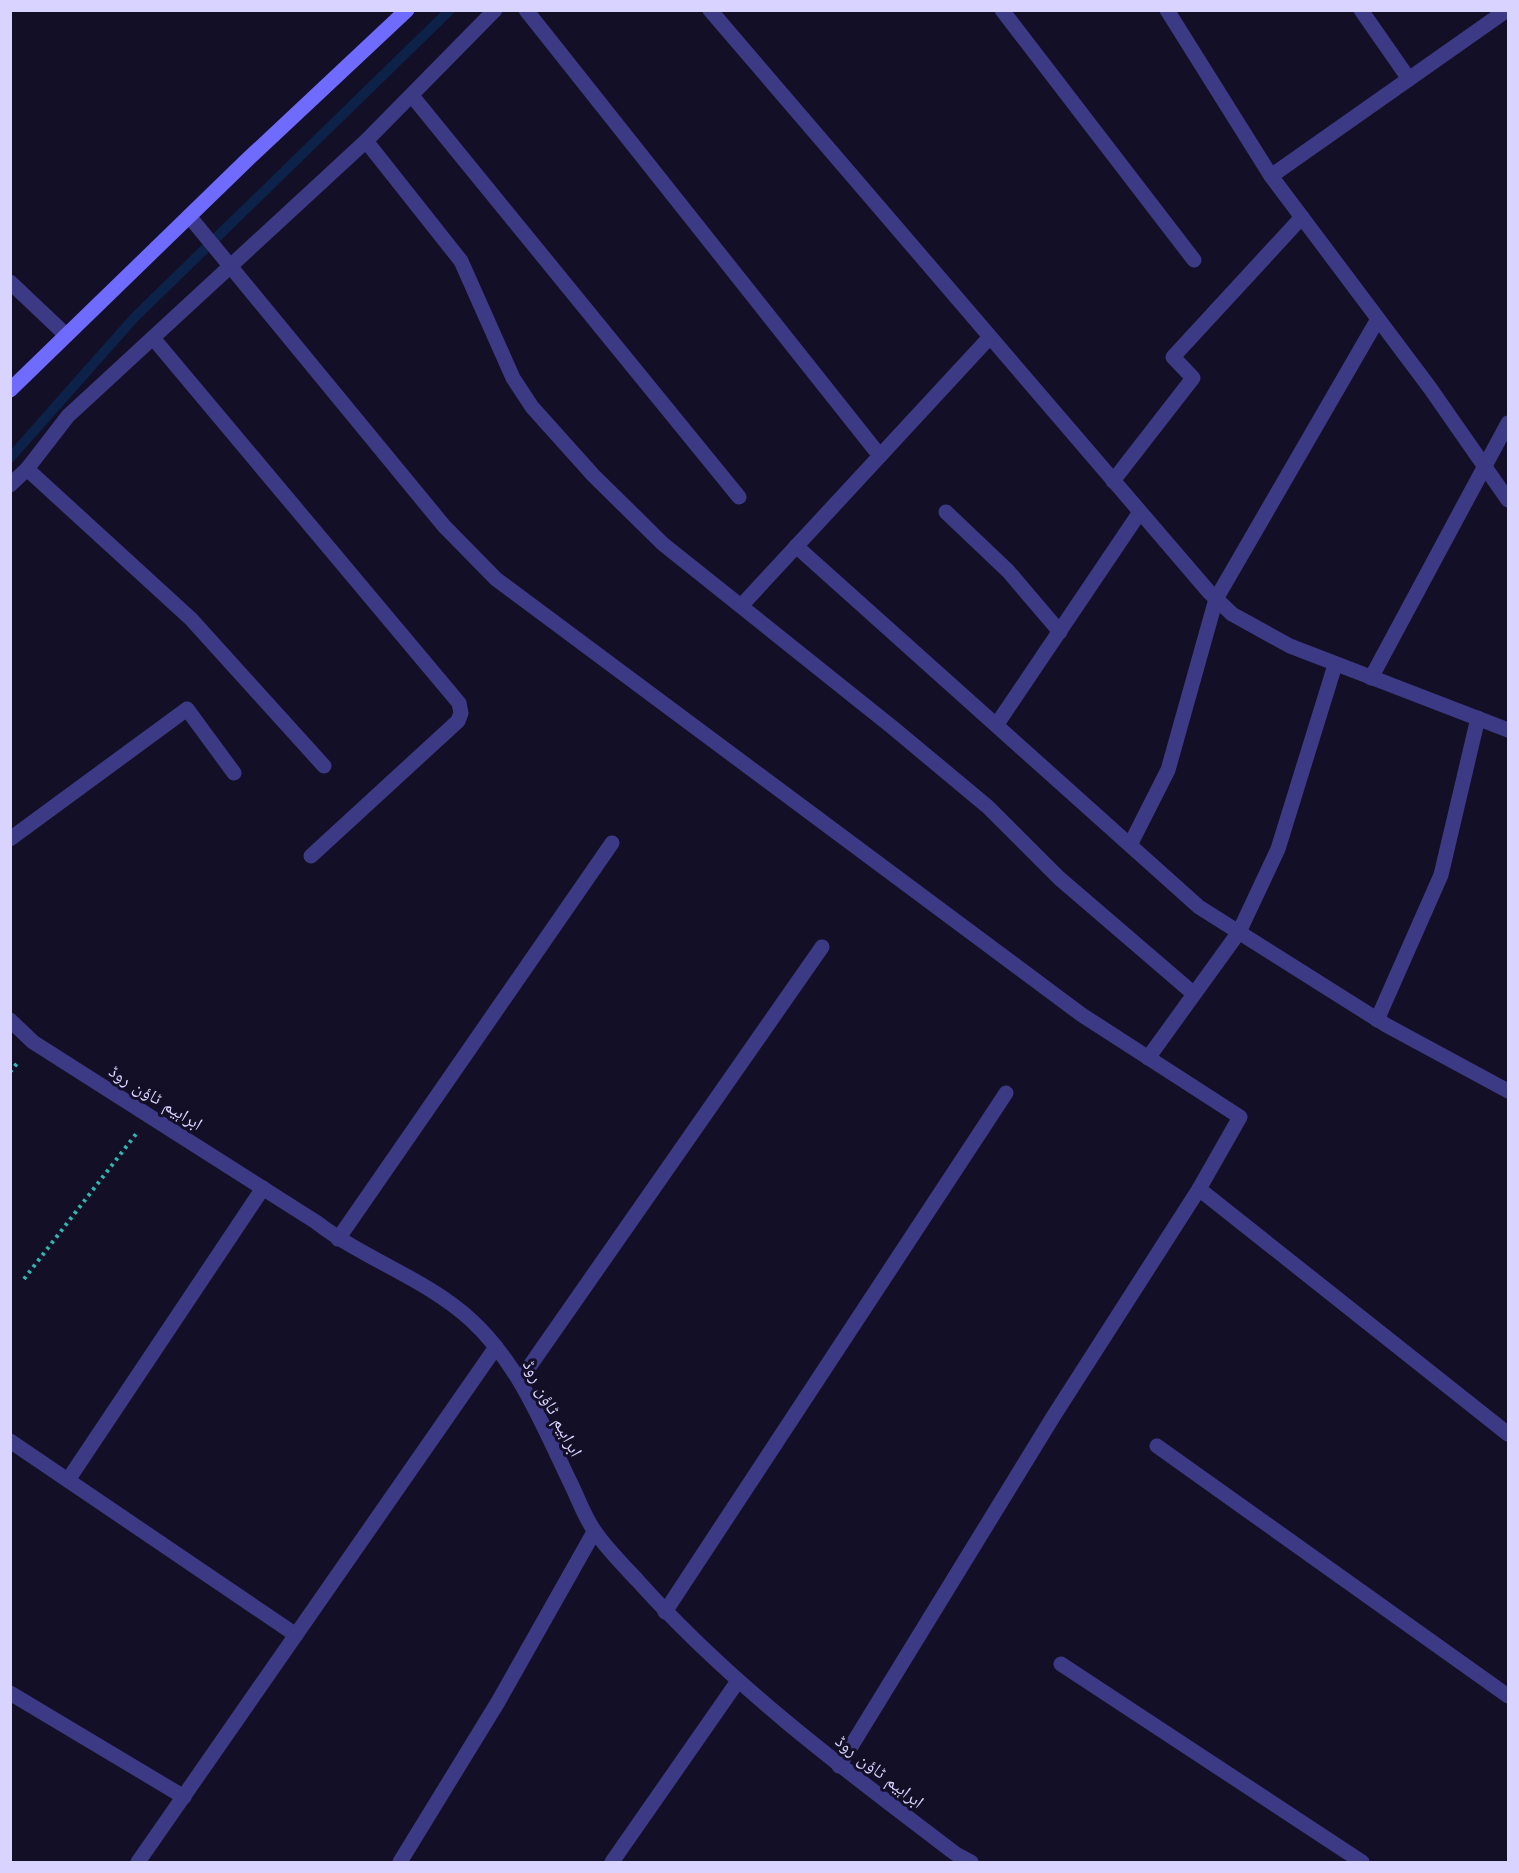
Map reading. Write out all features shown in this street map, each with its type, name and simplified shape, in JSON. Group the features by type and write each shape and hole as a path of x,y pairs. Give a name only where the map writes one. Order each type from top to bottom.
{"street":[{"path":"10,390 189,216 407,10"},
{"path":"10,485 27,469 68,416 153,338 229,263 366,141 412,97 495,10"},
{"path":"526,10 880,456"},
{"path":"710,10 989,338 1216,599 1232,614 1263,632 1335,665 1509,730"},
{"path":"1002,10 1194,260"},
{"path":"1167,10 1271,176 1509,500"},
{"path":"1361,10 1409,79"},
{"path":"1271,176 1508,10"},
{"path":"412,97 739,497"},
{"path":"366,141 461,261 513,378 532,407 593,475 663,544 988,807 1059,878 1194,994"},
{"path":"189,216 444,526 496,579 1072,1008 1240,1118 1199,1189 1053,1417 839,1766"},
{"path":"1113,481 1193,378 1173,357 1302,218"},
{"path":"10,282 66,335"},
{"path":"1131,845 1168,770 1216,599 1378,320"},
{"path":"153,338 459,704 461,713 458,721 311,856"},
{"path":"741,606 989,338"},
{"path":"1371,678 1509,423"},
{"path":"27,469 191,619 324,766"},
{"path":"946,512 1008,571 1060,632"},
{"path":"997,724 1140,512"},
{"path":"796,546 1199,907 1377,1020 1508,1092"},
{"path":"1148,1058 1239,932 1278,849 1335,665"},
{"path":"10,839 187,709 234,773"},
{"path":"1377,1020 1441,875 1478,718"},
{"path":"338,1239 612,843"},
{"path":"520,1380 822,947"},
{"name":"ابراہیم ٹاؤن روڈ","path":"10,1020 33,1042 263,1188 338,1239 423,1283 471,1320 496,1347 520,1380 594,1532 665,1611 738,1681 839,1766 971,1863"},
{"path":"665,1611 1006,1093"},
{"path":"69,1480 263,1188"},
{"path":"1199,1189 1509,1434"},
{"path":"138,1863 496,1347"},
{"path":"10,1441 296,1635"},
{"path":"1157,1446 1509,1696"},
{"path":"400,1863 498,1702 594,1532"},
{"path":"1061,1664 1362,1863"},
{"path":"612,1863 738,1681"},
{"path":"10,1693 184,1797"}],"path":[{"path":"24,1279 150,1116"}],"waterway":[{"path":"10,458 134,318 450,10"}]}
